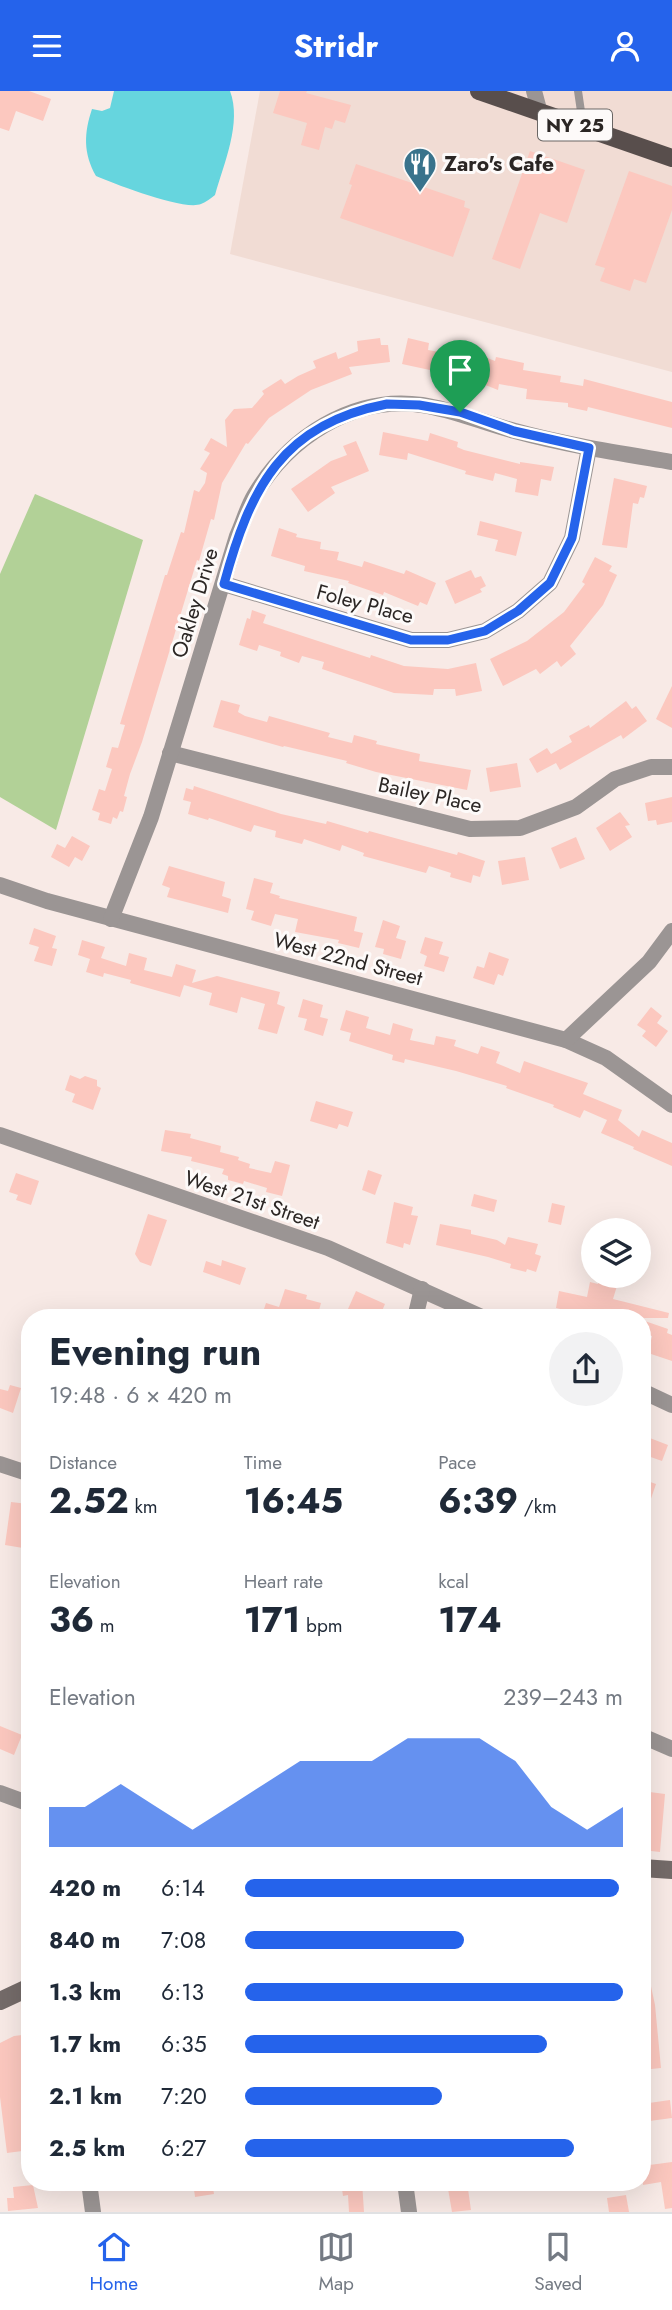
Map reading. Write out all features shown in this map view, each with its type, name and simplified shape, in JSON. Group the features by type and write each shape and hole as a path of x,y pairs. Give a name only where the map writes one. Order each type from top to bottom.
{"main road":[{"name":"NY 25","path":"478,91 672,158"}],"street":[{"path":"534,91 540,113"},
{"name":"Oakley Drive","path":"111,919 151,817 237,535 253,497 278,463 306,437 334,419 357,410 387,404 419,405 460,412 514,431 589,448 672,462"},
{"name":"Foley Place","path":"224,584 411,640 448,640 485,631 518,611 550,583 572,538 589,448"},
{"name":"Bailey Place","path":"170,753 470,829 520,828 576,807 615,779 650,767 672,767"},
{"name":"West 22nd Street","path":"0,885 111,919 566,1039 606,1058 672,1105"},
{"path":"566,1039 649,962 672,931"},
{"name":"West 21st Street","path":"0,1135 328,1248 465,1309"},
{"path":"417,1309 422,1289"},
{"path":"651,1395 672,1405"},
{"path":"0,1464 21,1471"},
{"path":"651,1740 672,1749"},
{"path":"0,1793 21,1801"},
{"path":"651,1869 672,1870"},
{"path":"0,2001 21,1991"},
{"path":"90,2191 93,2212"},
{"path":"406,2191 409,2212"}],"lane":[{"path":"578,91 583,128"}],"shaded area":[{"path":"260,91 672,91 672,372 230,254"}],"green space":[{"path":"35,494 143,540 56,830 0,797 0,574"}],"water":[{"path":"114,91 230,91 233,130 215,195 201,204 180,204 149,196 96,176 87,151 87,126 92,109 102,111 110,108"}],"building":[{"path":"0,91 29,91 51,99 43,121 16,111 9,131 0,128"},
{"path":"280,91 307,91 306,93 351,105 345,123 335,120 332,129 325,127 319,150 301,145 307,123 273,113"},
{"path":"530,151 585,170 567,223 540,213 520,269 492,259"},
{"path":"356,164 465,201 464,207 470,209 453,257 340,218 352,185 349,184"},
{"path":"629,171 672,186 672,210 646,283 634,279 630,291 600,281 605,268 595,265"},
{"path":"380,338 381,345 388,345 390,362 349,367 352,374 311,390 269,418 248,444 246,443 222,483 214,520 211,519 199,561 197,560 130,774 123,812 120,811 117,819 113,817 111,824 98,820 100,813 92,810 99,789 105,791 112,769 106,767 112,747 118,748 125,725 120,724 165,575 181,532 184,533 194,490 199,492 205,483 207,473 200,469 210,453 204,450 211,438 227,447 225,420 234,409 252,408 264,394 262,391 281,379 285,384 316,368 313,361 336,352 338,359 358,351 357,341"},
{"path":"408,338 429,343 428,350 451,354 454,345 495,361 496,357 524,363 523,370 561,376 560,382 583,386 584,379 672,402 672,428 588,407 587,411 568,407 568,403 526,399 527,389 499,384 498,390 455,373 453,378 402,364"},
{"path":"383,432 428,441 430,433 458,442 457,447 464,450 520,464 554,467 551,481 541,479 538,496 515,492 517,479 495,473 493,481 465,474 466,471 408,453 407,460 379,455"},
{"path":"356,441 369,471 331,487 335,493 308,512 291,489 331,461 347,455 343,446"},
{"path":"614,478 647,486 644,498 640,497 638,504 633,503 627,548 602,545"},
{"path":"480,521 522,532 516,556 495,551 498,540 477,535"},
{"path":"279,528 297,534 296,537 321,542 320,549 339,552 337,560 362,567 364,561 404,574 406,570 436,583 427,605 420,602 418,606 384,592 383,595 348,583 349,581 304,571 305,566 271,556"},
{"path":"595,557 612,566 609,571 617,575 603,605 570,646 576,654 561,667 557,661 540,674 536,669 503,686 490,659 527,641 564,612 585,584 582,582"},
{"path":"471,570 475,578 481,576 486,586 480,589 482,592 455,604 445,581"},
{"path":"252,610 266,615 263,623 370,658 371,655 404,666 448,669 476,663 482,691 456,696 455,689 434,689 433,695 394,693 322,669 324,662 302,656 299,663 280,656 281,652 259,645 257,651 239,645"},
{"path":"672,686 672,728 656,719"},
{"path":"221,700 240,705 238,712 245,716 267,722 269,716 330,733 328,737 352,743 354,735 377,741 376,744 420,754 419,761 471,770 467,790 376,772 346,763 347,761 283,747 213,727"},
{"path":"626,701 632,709 636,706 647,721 623,739 621,735 560,770 556,763 537,773 529,759 547,748 551,754 572,742 569,736 589,725 590,728"},
{"path":"517,763 521,787 490,792 486,768"},
{"path":"194,786 281,814 326,824 327,821 485,861 480,877 473,875 471,883 450,877 451,873 429,866 426,873 363,856 364,853 342,845 340,851 304,839 302,844 275,837 276,831 254,825 251,832 188,814 191,802 183,800 186,788 193,790"},
{"path":"672,797 672,822 657,825 656,820 648,821 645,803"},
{"path":"620,812 630,825 625,826 632,837 610,851 596,828"},
{"path":"72,836 90,846 82,861 75,857 69,867 51,857 57,844 65,848"},
{"path":"576,837 585,859 560,869 551,848"},
{"path":"525,857 529,880 502,885 498,861"},
{"path":"169,866 225,882 222,896 231,899 228,913 167,897 170,888 162,885"},
{"path":"254,878 273,883 270,893 280,896 279,898 357,917 354,931 363,933 359,948 338,943 339,940 295,932 298,919 275,914 271,926 251,920 254,911 246,909"},
{"path":"383,920 400,926 396,938 406,941 401,959 383,954 384,949 375,947"},
{"path":"34,928 56,936 52,948 57,949 52,966 34,961 39,947 29,944"},
{"path":"425,937 443,942 439,954 449,957 444,972 424,966 427,956 420,953"},
{"path":"82,940 105,947 101,958 126,966 129,953 147,958 144,970 172,977 176,964 196,970 192,983 217,976 280,992 277,1004 285,1007 277,1034 258,1029 265,1004 241,997 237,1013 209,1005 212,993 184,985 180,997 130,983 131,980 104,973 103,977 86,972 90,959 78,955"},
{"path":"489,952 509,959 503,976 498,974 494,985 473,978 477,966 484,968"},
{"path":"303,999 323,1005 320,1017 328,1019 323,1036 304,1030 307,1019 298,1017"},
{"path":"651,1007 662,1016 657,1023 668,1031 656,1047 642,1036 646,1031 637,1025"},
{"path":"346,1010 369,1017 366,1028 390,1035 393,1023 413,1029 410,1040 434,1045 436,1036 456,1040 454,1046 478,1054 481,1046 500,1052 496,1063 520,1073 524,1061 588,1083 583,1094 622,1110 618,1120 639,1137 642,1130 672,1143 672,1166 601,1133 607,1120 584,1110 580,1118 553,1107 554,1105 506,1088 507,1086 405,1059 404,1063 392,1060 393,1055 349,1041 351,1033 340,1030"},
{"path":"70,1075 80,1079 85,1076 97,1080 97,1086 101,1088 93,1110 72,1102 75,1094 65,1090"},
{"path":"316,1101 353,1112 348,1127 339,1124 337,1129 310,1121"},
{"path":"165,1130 191,1134 190,1138 221,1146 220,1152 239,1157 238,1160 250,1164 249,1168 271,1173 275,1161 290,1165 282,1196 266,1192 267,1188 244,1181 243,1184 228,1180 228,1176 222,1174 224,1169 191,1161 192,1157 161,1151"},
{"path":"368,1170 382,1175 375,1195 362,1190"},
{"path":"16,1173 39,1181 31,1205 16,1200 18,1195 9,1192"},
{"path":"474,1194 497,1200 494,1212 471,1206"},
{"path":"394,1202 413,1207 411,1215 418,1216 410,1245 404,1243 403,1248 386,1243"},
{"path":"552,1203 565,1206 561,1225 548,1222"},
{"path":"148,1214 167,1220 151,1266 140,1262 135,1254"},
{"path":"440,1224 471,1230 471,1234 497,1240 505,1245 508,1237 538,1244 535,1254 541,1256 536,1272 510,1268 511,1264 436,1245"},
{"path":"222,1260 246,1268 240,1285 203,1272 206,1261 221,1266"},
{"path":"589,1288 616,1288 613,1299 669,1313 668,1318 651,1318 651,1309 556,1308 559,1291 587,1297"},
{"path":"285,1289 307,1295 306,1299 321,1303 319,1309 264,1309 266,1303 279,1307"},
{"path":"356,1291 385,1304 383,1309 348,1309"},
{"path":"651,1323 668,1329 667,1333 672,1335 672,1361 651,1354"},
{"path":"10,1385 21,1388 13,1413 0,1408 0,1389 8,1391"},
{"path":"651,1438 668,1445 662,1461 651,1457"},
{"path":"651,1482 656,1484 651,1499"},
{"path":"11,1502 21,1503 21,1548 5,1545"},
{"path":"0,1726 21,1735 14,1755 0,1749"},
{"path":"651,1792 665,1794 660,1852 651,1851"},
{"path":"651,1986 655,2005 661,2068 651,2069"},
{"path":"21,2035 21,2151 7,2153 0,2097 0,2043"},
{"path":"670,2100 672,2118 651,2121 651,2103"},
{"path":"672,2162 672,2208 665,2209 661,2182 651,2184 651,2165"},
{"path":"21,2186 21,2191 34,2191 38,2208 8,2211 7,2198 14,2198 13,2187"},
{"path":"194,2191 214,2191 214,2194 195,2197"},
{"path":"342,2191 363,2191 364,2212 349,2212 348,2195 343,2196"},
{"path":"448,2191 468,2191 471,2210 452,2212"},
{"path":"626,2195 629,2212 609,2212 607,2198"}],"place":[{"name":"Zaro's Cafe","path":"420,194"}],"route":[{"path":"387,404 419,405 460,412 514,431 589,448 572,538 550,583 518,611 485,631 448,640 411,640 224,584 237,535 253,497 278,463 306,437 334,419 357,410 387,404"}]}
